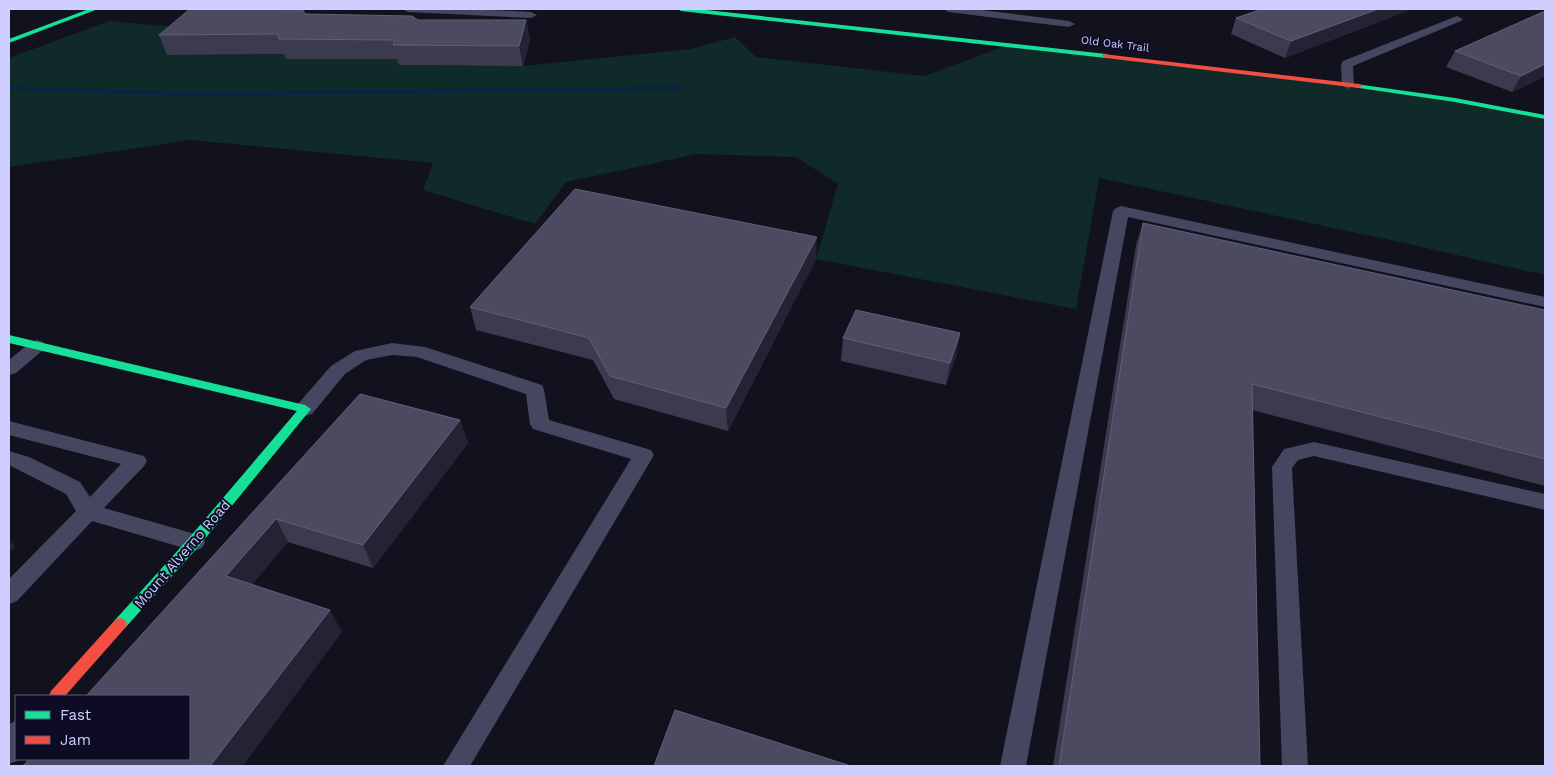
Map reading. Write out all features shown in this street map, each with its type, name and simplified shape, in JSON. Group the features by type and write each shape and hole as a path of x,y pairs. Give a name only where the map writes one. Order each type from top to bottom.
{"street":[{"path":"9,41 95,9"},
{"name":"Old Oak Trail","path":"680,9 718,11 1020,45 1348,85 1455,100 1544,116"},
{"path":"9,339 305,409"},
{"name":"Mount Alverno Road","path":"57,695 194,542 305,409"}],"lane":[{"path":"408,9 531,14"},
{"path":"949,9 1069,24"},
{"path":"1348,85 1347,64 1457,19"},
{"path":"1013,766 1121,211 1545,302"},
{"path":"9,368 37,346"},
{"path":"305,409 338,370 361,354 392,349 419,351 535,390 540,424 644,455 456,766"},
{"path":"9,428 137,461 9,594"},
{"path":"1295,766 1282,467 1291,454 1314,449 1545,502"},
{"path":"9,458 22,462 73,488 88,512 194,542"}],"green space":[{"path":"109,21 198,29 168,55 285,54 286,59 400,59 399,65 523,66 691,49 735,37 756,57 924,76 1011,44 1455,100 1545,117 1545,275 1099,178 1076,309 816,259 838,184 796,157 697,154 566,182 535,224 423,190 433,163 191,140 9,167 9,58"}],"building":[{"path":"190,9 303,10 305,14 412,16 418,20 526,20 519,46 393,45 395,40 279,39 278,34 159,35"},
{"path":"1262,9 1378,9 1291,41 1236,18"},
{"path":"1545,11 1545,64 1521,76 1455,51"},
{"path":"575,189 817,237 726,408 610,376 589,338 470,307"},
{"path":"1143,223 1545,310 1545,459 1252,384 1260,766 1059,766"},
{"path":"856,310 960,333 950,363 843,338"},
{"path":"360,394 460,420 363,545 276,519 226,576 330,610 210,766 23,766 28,760 190,760 190,695 87,695"},
{"path":"675,710 851,766 654,766"}],"waterway":[{"path":"9,88 194,94 681,88"}],"traffic: fast":[{"path":"9,41 95,9"},
{"path":"681,9 1106,56"},
{"path":"1359,86 1455,100 1545,117"},
{"path":"9,339 305,409 194,542 120,624"}],"traffic: jam":[{"path":"1106,56 1359,86"},
{"path":"57,695 120,624"}]}
